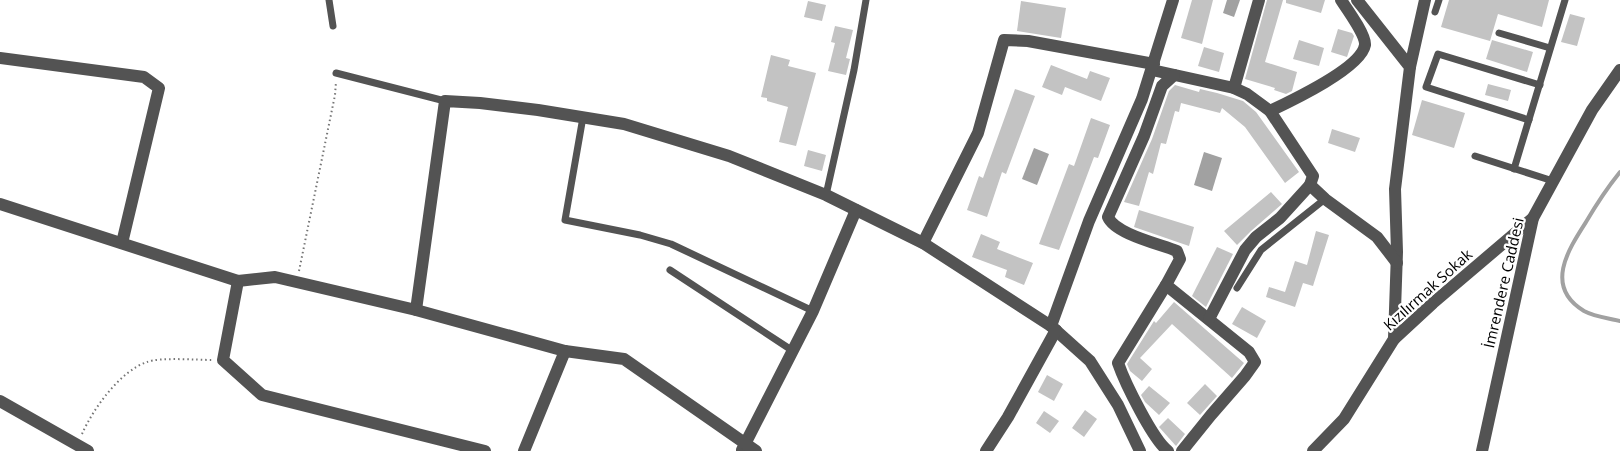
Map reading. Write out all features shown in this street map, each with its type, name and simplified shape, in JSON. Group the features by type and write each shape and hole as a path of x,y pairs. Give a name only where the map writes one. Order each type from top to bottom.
{"street":[{"path":"987,451 1008,417 1054,328 1089,221 1142,99 1173,0"},
{"path":"1234,88 1259,0"},
{"path":"1270,111 1338,75 1358,57 1365,46 1364,40 1341,0"},
{"path":"1357,0 1410,67"},
{"path":"1394,339 1397,263 1395,189 1410,67 1425,0"},
{"path":"923,243 978,133 1004,40 1028,41 1153,67 1174,75 1234,88 1247,94 1270,111 1313,176 1310,185 1280,218 1256,237 1245,250 1209,319"},
{"path":"0,58 144,76 159,88 122,243"},
{"name":"İmrendere Caddesi","path":"1482,451 1533,218 1592,110 1620,70"},
{"path":"1168,451 1154,434 1122,375 1118,363 1180,259 1177,251 1121,230 1111,224 1108,217 1144,136 1162,86 1174,75"},
{"path":"416,310 444,101 480,103 624,124 729,156 826,195 923,243 1054,328 1090,362 1118,405 1140,451"},
{"path":"1310,185 1325,199 1377,237 1397,263"},
{"path":"0,204 238,281 274,277 416,310 565,351 624,360 747,449 813,311 856,210"},
{"name":"Kızılırmak Sokak","path":"1313,451 1344,418 1394,339 1533,218"},
{"path":"238,281 223,360 262,395 485,451"},
{"path":"1166,285 1249,352 1255,362 1182,451"},
{"path":"524,451 565,351"},
{"path":"0,401 80,449"}],"lane":[{"path":"330,0 333,26"},
{"path":"826,195 854,70 866,0"},
{"path":"1436,12 1439,0"},
{"path":"1515,169 1565,0"},
{"path":"1499,33 1550,48"},
{"path":"1529,120 1426,87 1438,54 1540,85"},
{"path":"336,73 444,101"},
{"path":"583,117 565,220 640,235 671,244 813,311"},
{"path":"1475,156 1553,182"},
{"path":"1237,288 1261,250 1325,199"},
{"path":"670,270 793,351"}],"path":[{"path":"297,283 335,95 336,73"},
{"path":"80,449 90,415 128,371 148,361 223,360"}],"shaded area":[{"path":"1227,0 1240,0 1234,17 1223,13"},
{"path":"1034,148 1049,154 1037,185 1022,179"},
{"path":"1204,152 1222,158 1212,191 1194,185"}],"building":[{"path":"1192,0 1213,0 1202,44 1181,38"},
{"path":"1267,0 1283,0 1265,62 1297,72 1292,91 1286,94 1274,90 1275,88 1245,79"},
{"path":"1286,0 1325,0 1321,13 1286,3"},
{"path":"1449,0 1549,0 1542,27 1498,14 1490,41 1441,27"},
{"path":"808,1 826,5 822,21 804,17"},
{"path":"1021,1 1066,8 1061,38 1017,31"},
{"path":"1570,14 1585,18 1577,46 1561,42"},
{"path":"835,26 853,30 846,58 850,59 846,75 828,71 835,43 831,42"},
{"path":"1338,29 1352,33 1354,36 1347,57 1331,52"},
{"path":"1299,40 1324,48 1319,66 1293,59"},
{"path":"1492,40 1533,52 1527,72 1486,59"},
{"path":"1204,47 1224,53 1219,72 1198,66"},
{"path":"771,55 790,60 788,66 816,73 796,146 779,142 788,107 761,97"},
{"path":"1051,65 1087,79 1090,71 1110,78 1101,101 1065,87 1062,95 1042,87"},
{"path":"1488,84 1511,90 1508,101 1485,95"},
{"path":"1175,85 1199,92 1200,89 1217,93 1243,101 1256,112 1299,172 1285,183 1245,127 1222,108 1220,113 1181,103 1179,112 1175,111 1166,144 1161,143 1153,174 1149,172 1139,206 1124,202 1152,139 1169,91"},
{"path":"1015,89 1035,96 1006,174 1002,172 987,217 967,210 979,176 983,178"},
{"path":"1422,100 1465,113 1454,148 1412,135"},
{"path":"1091,118 1110,125 1098,158 1094,157 1059,250 1039,244 1069,164 1074,166"},
{"path":"1332,129 1360,138 1355,152 1328,143"},
{"path":"808,150 826,155 822,171 804,166"},
{"path":"1271,192 1282,204 1237,245 1224,231"},
{"path":"1139,210 1194,227 1189,246 1134,227"},
{"path":"1316,231 1329,235 1313,286 1303,283 1295,307 1266,297 1269,287 1285,292 1295,261 1307,265"},
{"path":"981,234 1000,242 997,249 1033,263 1024,285 1005,277 1007,270 972,257"},
{"path":"1217,247 1233,254 1206,307 1192,296"},
{"path":"1174,302 1244,363 1232,378 1172,324 1140,358 1152,369 1142,381 1130,371 1127,364 1154,321 1156,323"},
{"path":"1242,307 1266,321 1257,338 1232,324"},
{"path":"1047,375 1063,384 1054,401 1038,392"},
{"path":"1205,384 1217,396 1200,415 1187,403"},
{"path":"1149,386 1170,403 1159,415 1141,395"},
{"path":"1085,410 1097,419 1084,437 1072,428"},
{"path":"1044,411 1059,421 1050,433 1036,423"},
{"path":"1168,418 1185,434 1176,446 1159,427"}],"waterway":[{"path":"1620,172 1572,244 1563,268 1562,280 1565,291 1572,301 1584,311 1620,321"}]}
